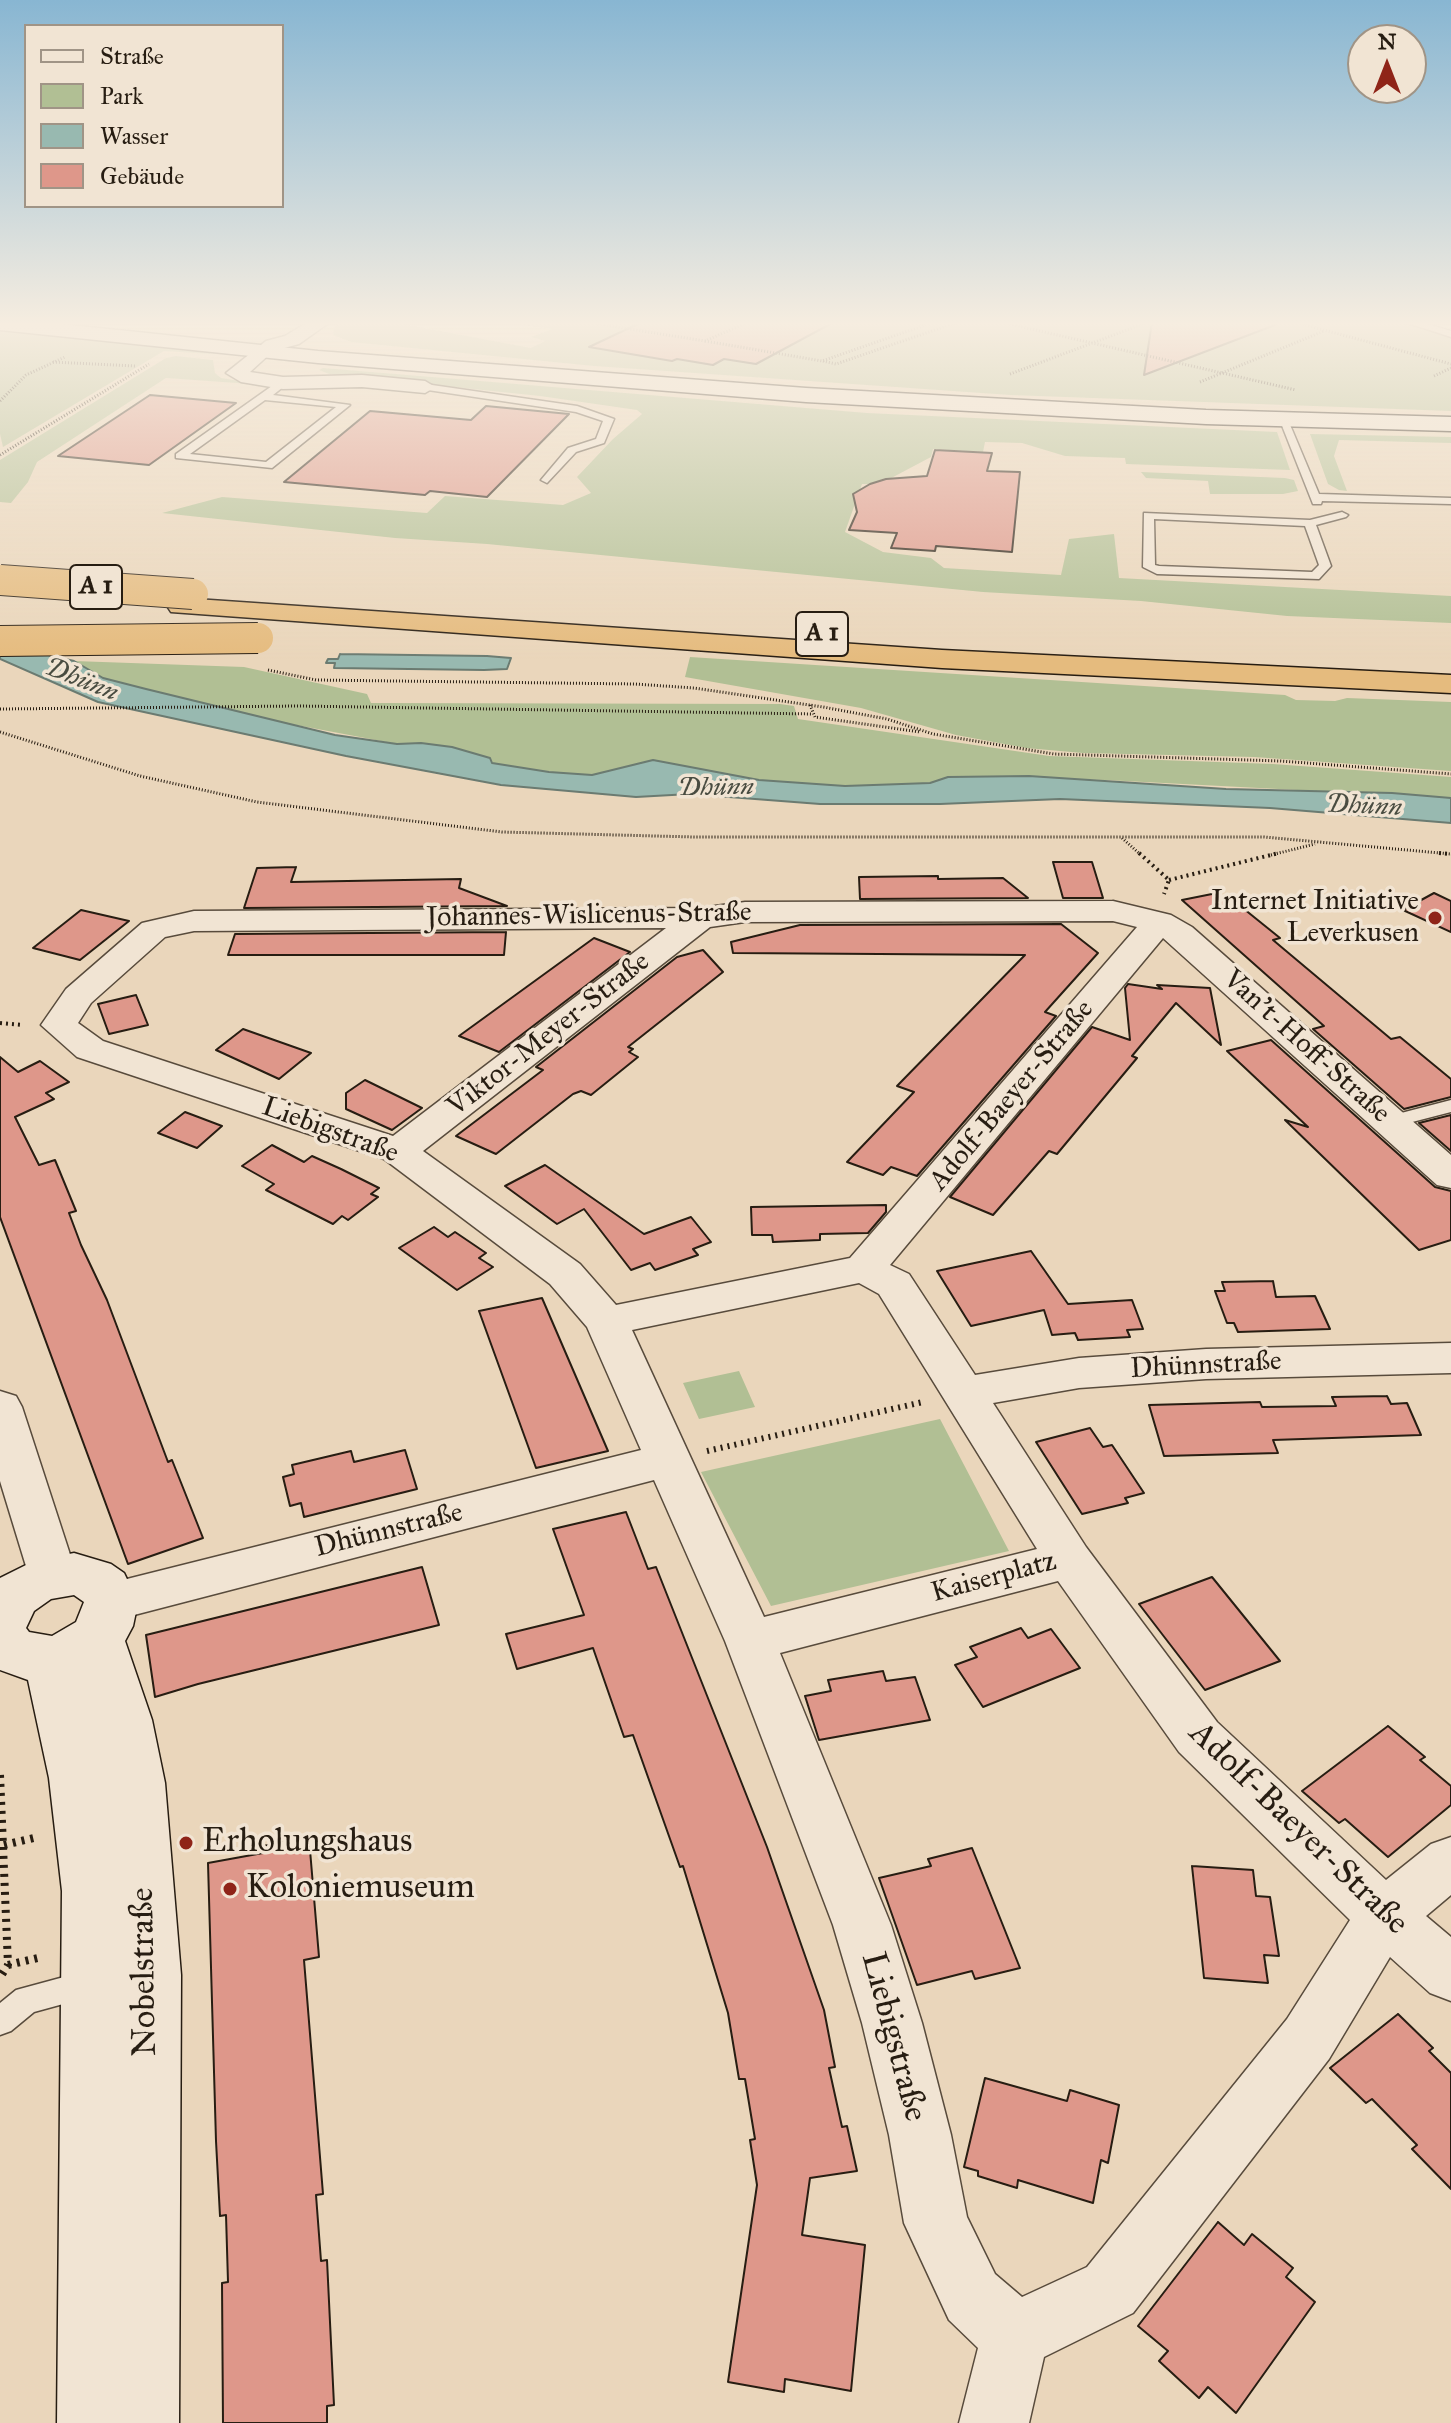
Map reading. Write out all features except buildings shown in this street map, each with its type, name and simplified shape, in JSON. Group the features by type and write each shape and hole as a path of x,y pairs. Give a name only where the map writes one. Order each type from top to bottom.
{"highway":[{"name":"A 1","path":"0,580 187,600 787,649 1277,678 1451,684"},
{"name":"A 1","path":"0,592 1226,659 1451,665"},
{"path":"0,641 258,638 787,649"}],"main road":[{"name":"Nobelstraße","path":"32,1621 56,1679 79,1778 93,1891 122,1979 141,2423"},
{"name":"Nobelstraße","path":"95,2423 122,1979"}],"street":[{"name":"Johannes-Wislicenus-Straße","path":"59,1025 78,996 154,930 194,921 700,918 745,912 1113,911 1159,922"},
{"name":"Viktor-Meyer-Straße","path":"398,1151 700,918"},
{"name":"Van't-Hoff-Straße","path":"1159,922 1180,934 1451,1176"},
{"name":"Adolf-Baeyer-Straße","path":"864,1269 1159,922"},
{"name":"Liebigstraße","path":"59,1025 90,1049 398,1151 565,1274 606,1321"},
{"path":"750,1641 606,1321 864,1269"},
{"name":"Kaiserplatz","path":"750,1641 1069,1560 894,1284 864,1269"},
{"name":"Dhünnstraße","path":"962,1393 1079,1373 1206,1364 1451,1358"},
{"name":"Nobelstraße","path":"0,1407 32,1621"},
{"name":"Dhünnstraße","path":"32,1621 667,1460"},
{"name":"Adolf-Baeyer-Straße","path":"1069,1560 1198,1737 1384,1916 1451,1974"},
{"name":"Liebigstraße","path":"750,1641 862,1925 920,2135 936,2223 972,2297 1015,2336"},
{"path":"994,2423 1015,2336 1110,2290 1308,2039 1384,1916 1451,1861"}],"lane":[{"path":"209,435 180,456 268,466 307,435"},
{"path":"547,480 572,450 600,441 602,435"},
{"path":"1289,435 1315,499 1451,501"},
{"path":"1310,523 1325,566 1315,576 1157,570 1149,567 1148,515 1310,523 1342,515"},
{"path":"1389,1122 1451,1106"},
{"path":"0,2021 26,2000 122,1979"}],"path":[{"path":"0,455 33,435"},
{"path":"264,669 316,680 635,684 694,688 887,719 933,734"},
{"path":"810,705 815,717 1054,754 1281,761 1451,774"},
{"path":"0,709 272,706 813,714"},
{"path":"0,732 140,776 257,802 502,832 694,837 1264,837 1451,854"},
{"path":"1120,836 1169,880"},
{"path":"1169,880 1322,842"},
{"path":"1159,922 1161,900 1169,880"},
{"path":"667,1460 962,1393"},
{"path":"0,1775 8,1965 0,1977"},
{"path":"4,1845 30,1839"}],"green space":[{"path":"0,435 23,435 3,447"},
{"path":"41,435 78,435 37,462 28,482 11,503 0,502 0,460"},
{"path":"618,435 1278,435 1290,470 1126,464 1125,458 1065,456 1022,443 985,442 983,452 933,449 931,457 880,484 862,484 845,532 883,552 931,558 944,568 1061,575 1069,539 1114,534 1119,578 1451,596 1451,623 1287,616 1141,601 983,592 487,544 395,538 162,513 222,497 427,513 445,496 563,505 591,493 577,477"},
{"path":"1310,435 1451,437 1451,443 1339,440 1334,456 1347,491 1328,484"},
{"path":"1141,472 1285,478 1294,480 1298,491 1283,494 1210,494 1208,481 1146,478"},
{"path":"690,657 1285,695 1296,700 1335,701 1347,698 1451,702 1451,771 1254,757 1083,753 1026,748 956,735 861,708 685,677"},
{"path":"74,661 244,667 367,694 371,703 780,704 794,706 798,719 1049,756 1273,764 1451,777 1451,798 1106,780 948,777 930,783 845,786 759,780 653,760 592,775 549,772 492,763 421,743 397,744 275,721 103,678"},
{"path":"739,1371 755,1407 699,1419 683,1383"},
{"path":"940,1419 1009,1551 771,1606 701,1472"}],"water":[{"name":"Dhünn","path":"0,634 44,654 74,661 103,678 146,689 335,735 397,744 452,747 490,758 492,763 549,772 592,775 653,760 759,780 845,786 930,783 948,777 1029,776 1226,789 1392,793 1451,798 1451,823 1270,808 1060,799 940,804 820,804 690,794 636,797 501,785 346,756 98,702 0,659"},
{"path":"340,654 511,658 507,669 484,670 334,668 335,663 326,663 328,659 338,659"}],"place":[{"name":"Internet Initiative Leverkusen","path":"1435,918"},
{"name":"Erholungshaus","path":"186,1843"},
{"name":"Koloniemuseum","path":"230,1889"}]}
